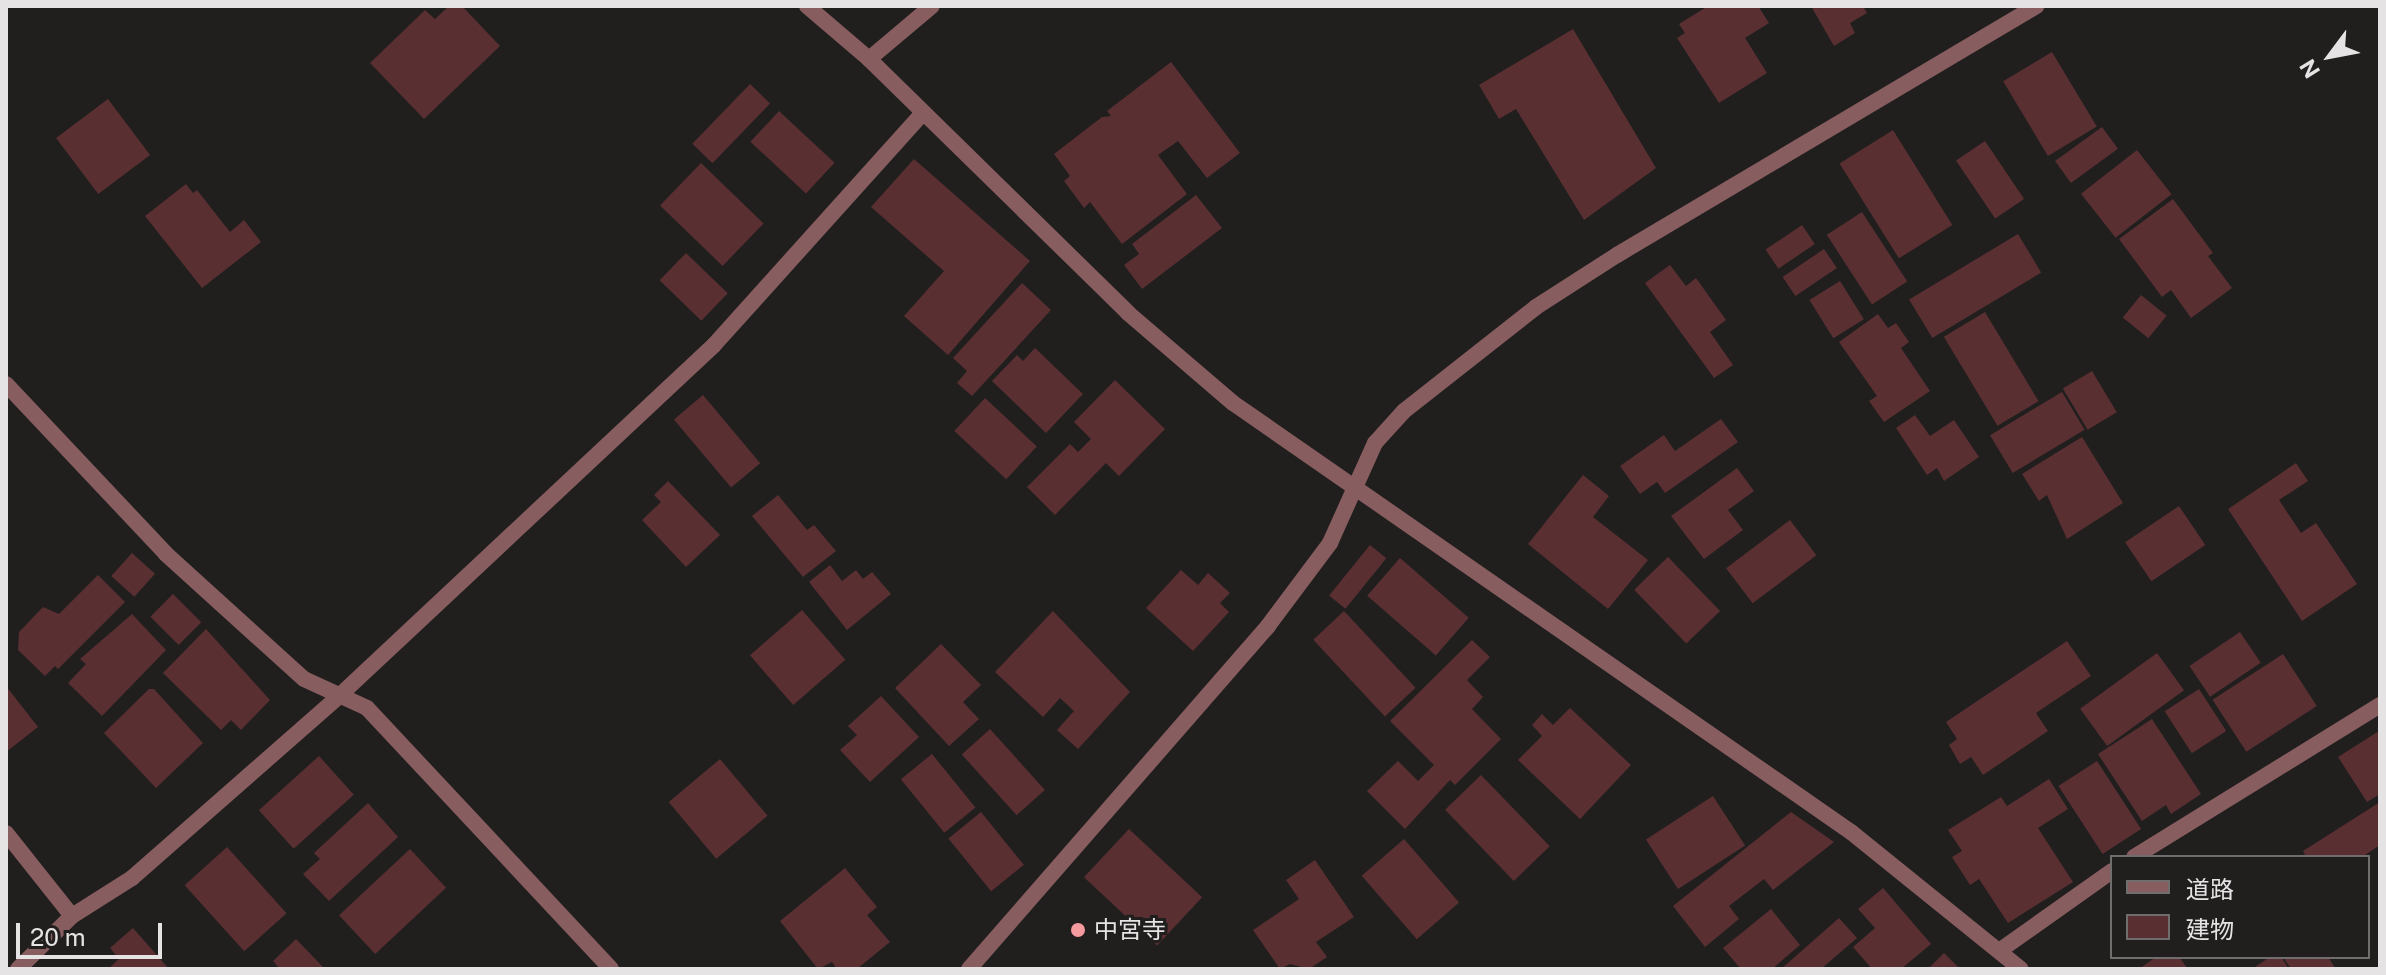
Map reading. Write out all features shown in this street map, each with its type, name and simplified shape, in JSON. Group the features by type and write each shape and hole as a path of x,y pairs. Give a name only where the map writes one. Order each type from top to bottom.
{"street":[{"path":"807,6 869,59 1128,313 1233,403 1851,832 2021,969"},
{"path":"869,59 932,6"},
{"path":"969,969 1268,626 1330,543 1375,443 1404,411 1536,307 2037,6"},
{"path":"18,969 72,916 132,878 338,697 714,345 923,113"},
{"path":"6,384 166,554 304,679 367,708 611,969"},
{"path":"2137,855 2380,705"},
{"path":"6,833 72,916"},
{"path":"1999,951 2110,872"}],"building":[{"path":"449,6 462,6 500,46 424,119 370,63 425,10 435,19"},
{"path":"1708,6 1758,6 1769,23 1745,38 1767,73 1719,103 1677,38 1685,33 1679,24"},
{"path":"1811,6 1863,6 1867,13 1850,23 1855,33 1834,46"},
{"path":"1573,29 1656,168 1584,220 1516,109 1499,119 1479,85"},
{"path":"2052,52 2097,127 2048,156 2003,81"},
{"path":"1171,62 1240,153 1207,178 1178,141 1158,155 1187,194 1122,244 1090,202 1084,208 1064,181 1070,176 1054,154 1102,117 1111,116 1107,111"},
{"path":"750,84 770,103 712,163 692,144"},
{"path":"108,99 150,155 98,194 56,138"},
{"path":"779,111 835,163 806,194 750,142"},
{"path":"2102,127 2118,149 2071,183 2055,161"},
{"path":"1893,130 1952,225 1899,258 1840,163"},
{"path":"1985,141 2024,199 1995,219 1956,161"},
{"path":"2137,150 2171,194 2116,238 2081,194"},
{"path":"914,159 1030,261 948,355 904,316 944,271 871,207"},
{"path":"701,163 764,223 723,266 660,205"},
{"path":"186,184 193,193 197,190 230,232 244,220 261,242 202,288 145,216"},
{"path":"1196,195 1222,228 1142,289 1124,265 1139,254 1132,244"},
{"path":"2173,199 2213,253 2208,256 2232,288 2191,318 2171,290 2162,297 2119,239"},
{"path":"1862,212 1907,282 1872,304 1827,235"},
{"path":"1802,225 1815,244 1778,269 1766,250"},
{"path":"2018,234 2041,273 1932,338 1909,299"},
{"path":"1824,249 1837,268 1795,296 1783,277"},
{"path":"686,253 728,293 701,321 660,280"},
{"path":"1670,265 1686,286 1696,278 1726,320 1710,332 1733,365 1714,378 1645,283"},
{"path":"1840,281 1864,319 1833,338 1809,300"},
{"path":"1022,283 1051,310 972,396 957,383 967,371 953,358"},
{"path":"2141,295 2167,316 2148,338 2123,318"},
{"path":"1985,312 2039,401 1997,426 1944,337"},
{"path":"1878,314 1888,328 1896,323 1909,342 1901,348 1930,391 1884,422 1869,401 1877,396 1839,342"},
{"path":"1035,348 1083,394 1046,433 992,381 1017,355 1023,361"},
{"path":"2092,371 2117,412 2088,430 2063,389"},
{"path":"1115,380 1165,429 1119,476 1106,463 1055,515 1027,487 1070,444 1078,452 1091,439 1074,422"},
{"path":"2062,392 2085,430 2013,473 1990,435"},
{"path":"703,395 760,463 731,488 674,419"},
{"path":"985,398 1037,446 1006,479 954,431"},
{"path":"1915,415 1930,436 1954,420 1979,457 1944,481 1937,468 1927,475 1896,428"},
{"path":"1721,419 1738,442 1665,493 1657,482 1640,494 1620,466 1664,435 1675,451"},
{"path":"2082,437 2123,503 2067,539 2047,495 2039,501 2022,474"},
{"path":"2296,463 2308,481 2279,500 2301,533 2316,523 2357,584 2302,621 2228,509"},
{"path":"1737,468 1754,491 1728,510 1743,530 1704,559 1671,516"},
{"path":"1583,475 1609,496 1593,517 1648,560 1608,609 1528,544"},
{"path":"668,481 720,535 686,567 642,520 661,502 654,495"},
{"path":"778,495 807,530 814,525 836,551 803,577 752,516"},
{"path":"2179,506 2205,545 2151,581 2125,542"},
{"path":"1790,520 1816,555 1753,603 1726,568"},
{"path":"1370,545 1386,558 1345,609 1329,596"},
{"path":"132,553 155,574 134,597 111,576"},
{"path":"1668,557 1720,611 1686,644 1634,590"},
{"path":"1400,558 1469,618 1436,655 1367,596"},
{"path":"830,565 842,581 856,570 863,579 872,572 891,594 847,630 809,582"},
{"path":"1181,570 1198,585 1208,573 1230,593 1220,603 1229,612 1193,651 1146,608"},
{"path":"98,575 125,602 58,669 55,666 45,676 18,650 19,632 43,607 59,614"},
{"path":"173,594 201,622 179,645 150,617"},
{"path":"802,610 845,660 793,705 750,655"},
{"path":"1053,611 1130,692 1078,749 1057,730 1074,711 1060,698 1043,717 995,672"},
{"path":"1344,611 1416,688 1385,716 1313,640"},
{"path":"132,614 166,650 102,716 68,683 86,664 80,659"},
{"path":"206,629 270,700 241,730 231,720 221,730 163,673"},
{"path":"2240,632 2261,663 2210,697 2189,666"},
{"path":"1472,640 1490,657 1467,680 1483,697 1472,709 1501,739 1455,785 1450,780 1405,829 1367,791 1398,761 1418,781 1434,765 1390,721"},
{"path":"2067,641 2091,676 2036,713 2048,731 1983,775 1971,757 1960,764 1949,745 1957,739 1946,722"},
{"path":"941,644 981,685 963,702 979,719 949,746 895,688"},
{"path":"2157,653 2184,690 2107,746 2080,709"},
{"path":"2283,654 2317,706 2246,752 2213,700"},
{"path":"6,686 38,727 6,752"},
{"path":"149,689 154,689 203,743 156,788 104,733"},
{"path":"2199,689 2226,731 2192,753 2165,711"},
{"path":"881,696 919,737 870,782 840,750 857,735 848,726"},
{"path":"1570,708 1631,765 1580,819 1518,760 1542,736 1532,725 1542,714 1553,725"},
{"path":"2152,719 2201,794 2171,814 2166,805 2142,821 2098,754"},
{"path":"990,729 1045,790 1017,815 962,754"},
{"path":"2379,731 2380,794 2367,802 2338,757"},
{"path":"932,754 975,808 944,833 901,779"},
{"path":"319,756 354,795 294,849 259,810"},
{"path":"720,759 768,816 716,859 669,802"},
{"path":"2097,761 2141,829 2103,854 2058,786"},
{"path":"1481,775 1550,846 1514,881 1445,810"},
{"path":"2049,779 2068,809 2038,828 2073,882 2008,923 1979,879 1970,885 1952,857 1962,851 1948,830 2001,797 2007,806"},
{"path":"1713,796 1745,845 1678,889 1646,840"},
{"path":"2380,802 2380,845 2365,855 2305,855 2303,851"},
{"path":"368,803 398,837 329,901 303,874 320,859 314,853"},
{"path":"981,812 1024,865 991,891 948,838"},
{"path":"1791,812 1834,842 1773,890 1764,879 1729,906 1739,919 1705,947 1673,906"},
{"path":"1129,829 1202,897 1157,945 1084,877"},
{"path":"1404,839 1459,902 1417,939 1362,876"},
{"path":"227,847 287,913 244,951 185,885"},
{"path":"410,849 446,888 375,954 339,915"},
{"path":"1315,860 1354,917 1316,942 1327,957 1309,969 1290,964 1280,969 1253,930 1299,899 1286,880"},
{"path":"845,868 877,907 867,915 890,942 857,969 837,969 832,962 818,969 780,921"},
{"path":"1883,888 1931,944 1901,969 1872,969 1853,947 1875,928 1858,909"},
{"path":"1771,909 1800,945 1772,969 1741,969 1723,948"},
{"path":"1839,918 1857,938 1821,969 1781,969"},
{"path":"133,928 169,969 108,969 119,959 110,948"},
{"path":"296,939 325,969 280,969 273,961"},
{"path":"1944,953 1960,969 1928,969"},
{"path":"2153,959 2180,959 2188,969 2139,969"},
{"path":"2267,959 2282,959 2289,969 2252,969"},
{"path":"2284,959 2329,959 2336,969 2291,969"}],"place":[{"name":"中宮寺","path":"1078,930"}]}
